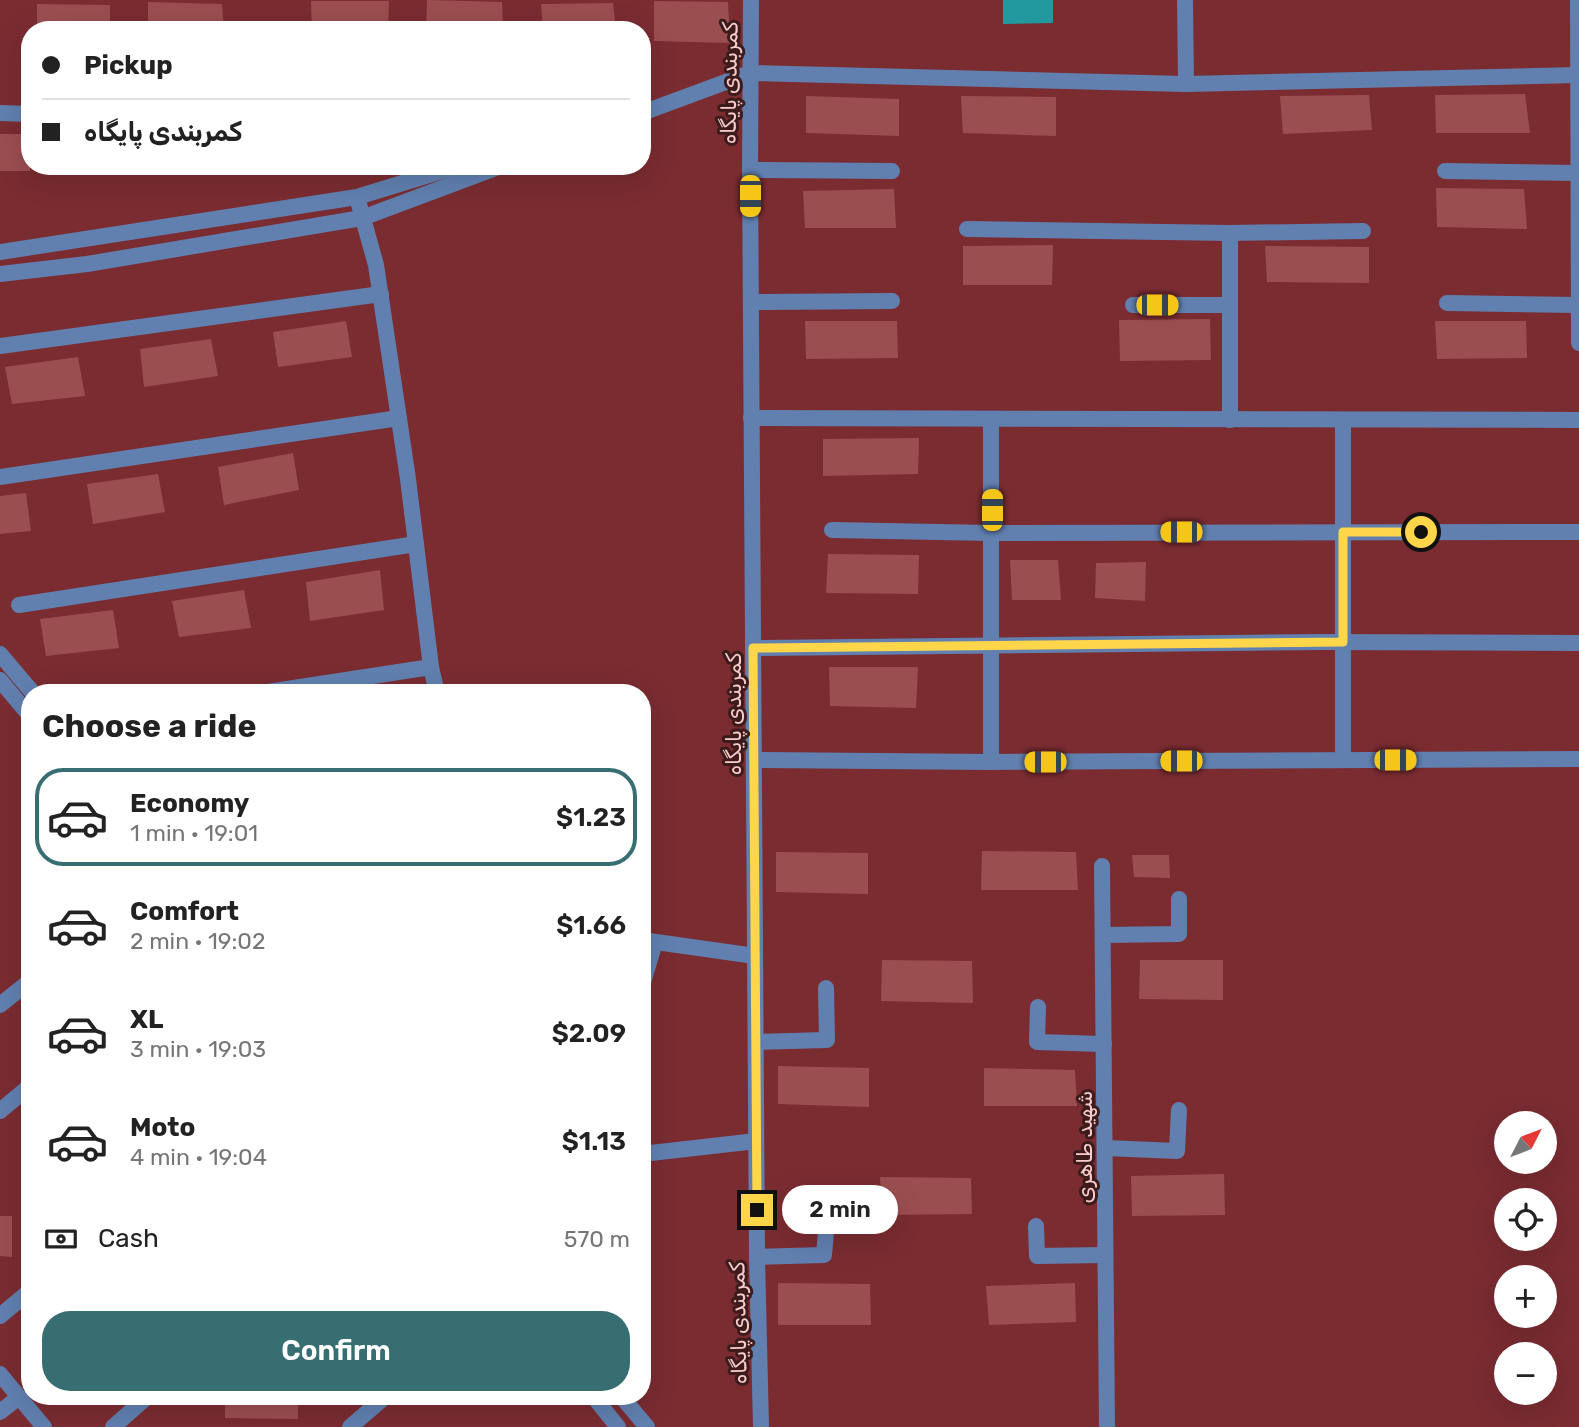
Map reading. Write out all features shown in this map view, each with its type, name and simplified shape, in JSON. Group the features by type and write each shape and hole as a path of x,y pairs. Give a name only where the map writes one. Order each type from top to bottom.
{"street":[{"name":"کمربندی پایگاه","path":"751,0 756,1141 761,1427"},
{"path":"1185,0 1186,83"},
{"path":"1578,0 1579,343"},
{"path":"651,109 750,68"},
{"path":"651,101 750,68 1186,83 1578,75"},
{"path":"0,113 21,114"},
{"path":"750,170 892,171"},
{"path":"1445,171 1578,173"},
{"path":"0,252 357,197 429,175"},
{"path":"0,274 87,264 362,218 477,175"},
{"path":"357,197 376,265 381,294 435,684"},
{"path":"967,229 1230,233 1363,231"},
{"path":"1230,233 1230,420"},
{"path":"0,346 381,294"},
{"path":"751,302 892,301"},
{"path":"1447,303 1579,305"},
{"path":"1133,305 1230,305"},
{"path":"0,477 399,418"},
{"path":"751,418 1579,420"},
{"path":"991,762 992,419"},
{"path":"1343,420 1343,760"},
{"path":"832,530 992,533 1579,532"},
{"path":"19,605 416,544"},
{"path":"753,648 1343,642 1579,643"},
{"path":"0,653 26,684"},
{"path":"320,684 431,667"},
{"path":"0,680 21,705"},
{"path":"754,760 1579,760"},
{"name":"شهید طاهری","path":"1102,866 1107,1427"},
{"path":"1103,935 1179,934 1180,899"},
{"path":"651,941 755,956"},
{"path":"0,1005 21,988"},
{"path":"756,1042 827,1040 826,988"},
{"path":"1038,1007 1037,1042 1104,1044"},
{"path":"0,1111 21,1094"},
{"path":"1105,1148 1177,1151 1179,1111"},
{"path":"651,1153 756,1141"},
{"path":"757,1257 824,1255 827,1220"},
{"path":"1036,1226 1037,1256 1105,1255"},
{"path":"0,1316 21,1298"},
{"path":"0,1374 21,1399"},
{"path":"0,1412 19,1397"},
{"path":"26,1405 44,1427"},
{"path":"113,1427 138,1405"},
{"path":"350,1427 376,1405"},
{"path":"600,1405 618,1427"},
{"path":"629,1405 647,1427"}],"shaded area":[{"path":"0,0 1579,0 1579,1427 0,1427"}],"water":[{"path":"1003,0 1053,0 1053,23 1003,24"}],"building":[{"path":"427,0 502,2 503,21 426,21"},
{"path":"311,1 389,1 388,21 312,21"},
{"path":"654,1 728,2 730,43 654,41"},
{"path":"148,2 222,4 223,21 148,21"},
{"path":"613,3 615,21 542,21 541,4"},
{"path":"37,4 110,5 110,21 37,21"},
{"path":"1525,94 1530,133 1436,133 1435,95"},
{"path":"1369,95 1372,130 1283,134 1280,96"},
{"path":"806,96 899,99 899,136 806,133"},
{"path":"961,96 1056,97 1056,136 963,133"},
{"path":"0,134 21,134 21,171 0,171"},
{"path":"1436,188 1524,189 1527,229 1437,227"},
{"path":"894,189 896,228 805,228 803,191"},
{"path":"1053,245 1052,285 963,285 963,246"},
{"path":"1265,246 1369,247 1369,283 1267,282"},
{"path":"1210,319 1211,360 1120,361 1119,320"},
{"path":"346,321 352,357 278,367 273,332"},
{"path":"805,321 897,321 898,358 806,359"},
{"path":"1435,321 1526,321 1527,358 1437,359"},
{"path":"211,339 218,376 144,387 140,349"},
{"path":"78,357 85,396 12,404 5,367"},
{"path":"919,438 918,474 823,476 823,439"},
{"path":"293,453 299,490 224,505 218,467"},
{"path":"158,474 165,512 93,524 87,484"},
{"path":"26,493 31,531 0,534 0,496"},
{"path":"828,554 919,555 918,594 826,593"},
{"path":"1010,560 1058,560 1061,600 1012,600"},
{"path":"1146,562 1145,601 1095,598 1096,563"},
{"path":"380,570 384,610 310,621 306,582"},
{"path":"244,590 251,628 179,637 172,601"},
{"path":"113,610 119,648 46,656 40,619"},
{"path":"829,667 918,667 916,708 830,706"},
{"path":"982,851 1076,852 1078,890 981,890"},
{"path":"776,852 868,853 868,894 776,892"},
{"path":"1132,855 1169,855 1170,878 1134,877"},
{"path":"882,960 972,961 973,1003 881,1001"},
{"path":"1140,960 1223,960 1223,1000 1139,999"},
{"path":"778,1066 869,1068 869,1107 778,1104"},
{"path":"984,1068 1075,1070 1077,1106 984,1106"},
{"path":"1224,1174 1225,1215 1132,1216 1131,1176"},
{"path":"880,1177 971,1178 972,1214 882,1215"},
{"path":"0,1216 12,1216 12,1257 0,1256"},
{"path":"778,1283 870,1284 871,1325 778,1325"},
{"path":"1075,1283 1076,1322 989,1325 986,1286"},
{"path":"225,1405 298,1405 298,1419 225,1418"}],"route":[{"path":"757,1210 753,648 1343,642 1343,532 1421,532"}]}
